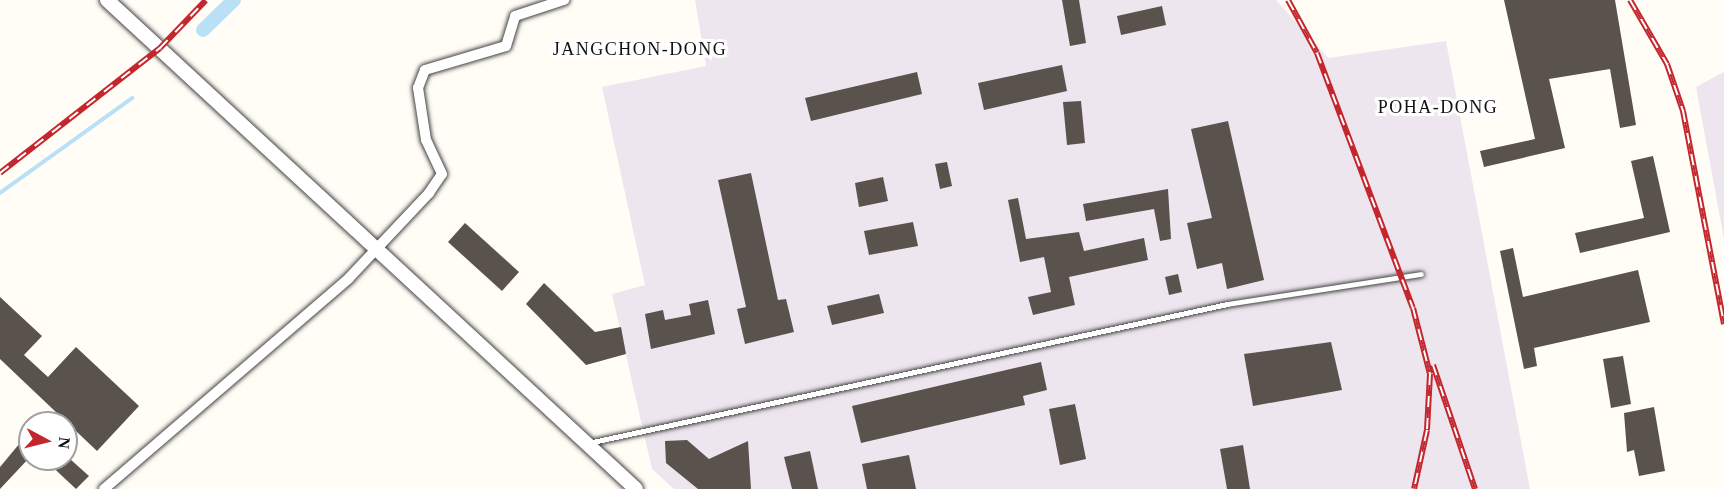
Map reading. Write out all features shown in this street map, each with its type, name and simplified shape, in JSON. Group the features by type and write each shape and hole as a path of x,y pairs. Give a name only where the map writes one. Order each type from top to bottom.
{"street":[{"path":"107,0 636,489"},
{"path":"104,489 377,251 442,174 426,140 418,88 425,70 506,46 515,16 564,0"}],"lane":[{"path":"586,443 1227,304 1421,274"}],"shaded area":[{"path":"695,0 1276,0 1328,58 1446,41 1530,489 674,489 652,469 612,294 645,285 602,87 706,66"},
{"path":"1724,72 1724,239 1696,87"}],"building":[{"path":"1062,0 1079,0 1086,43 1070,46"},
{"path":"1504,0 1615,0 1636,125 1620,128 1610,69 1549,79 1565,148 1484,167 1480,151 1535,139"},
{"path":"1162,6 1166,25 1121,35 1117,16"},
{"path":"1062,65 1067,91 984,110 978,83"},
{"path":"917,72 922,94 811,121 805,98"},
{"path":"1081,101 1085,143 1067,145 1063,102"},
{"path":"1228,121 1264,280 1227,289 1222,263 1197,269 1187,223 1212,218 1191,129"},
{"path":"1653,156 1670,232 1580,253 1575,233 1644,218 1631,161"},
{"path":"947,162 952,186 940,189 935,164"},
{"path":"751,173 778,300 786,299 794,332 745,344 737,309 746,307 718,180"},
{"path":"883,177 888,201 859,207 855,183"},
{"path":"1168,189 1171,239 1160,241 1154,209 1086,221 1083,204"},
{"path":"1018,198 1026,239 1079,232 1084,251 1144,238 1148,260 1069,277 1075,305 1033,315 1028,297 1051,292 1044,257 1020,262 1008,200"},
{"path":"913,222 918,246 869,255 864,231"},
{"path":"465,223 519,272 502,291 448,242"},
{"path":"1513,248 1523,297 1638,270 1650,322 1534,348 1537,366 1524,369 1500,251"},
{"path":"1178,274 1182,292 1169,295 1165,277"},
{"path":"544,283 595,332 621,327 626,354 586,365 526,304"},
{"path":"879,294 884,313 832,325 827,306"},
{"path":"0,297 42,336 24,355 48,377 76,347 139,406 97,451 78,433 78,411 55,411 0,359"},
{"path":"708,300 715,334 651,349 645,314 663,310 665,320 691,315 689,304"},
{"path":"1331,342 1342,390 1253,406 1244,354"},
{"path":"1623,356 1631,404 1611,408 1603,359"},
{"path":"1041,362 1047,390 1023,396 1025,405 861,443 852,406"},
{"path":"1075,404 1086,459 1060,465 1049,409"},
{"path":"1654,407 1665,471 1639,476 1634,450 1627,452 1624,413"},
{"path":"687,440 709,459 748,441 751,489 698,489 666,463 665,441"},
{"path":"18,445 18,470 0,489 0,467"},
{"path":"1243,445 1250,489 1227,489 1220,449"},
{"path":"810,451 818,489 792,489 784,457"},
{"path":"909,455 916,489 867,489 862,464"},
{"path":"78,466 89,476 76,489 57,471 78,471"}],"waterway":[{"path":"203,30 234,0"},
{"path":"0,193 132,98"}],"railway":[{"path":"0,173 160,48 206,0"},
{"path":"1288,0 1317,53 1413,308 1430,374 1427,430 1414,489"},
{"path":"1630,0 1667,64 1683,111 1724,324"},
{"path":"1433,365 1475,489"}],"district":[{"name":"JANGCHON-DONG","path":"640,49"},
{"name":"POHA-DONG","path":"1438,107"}]}
